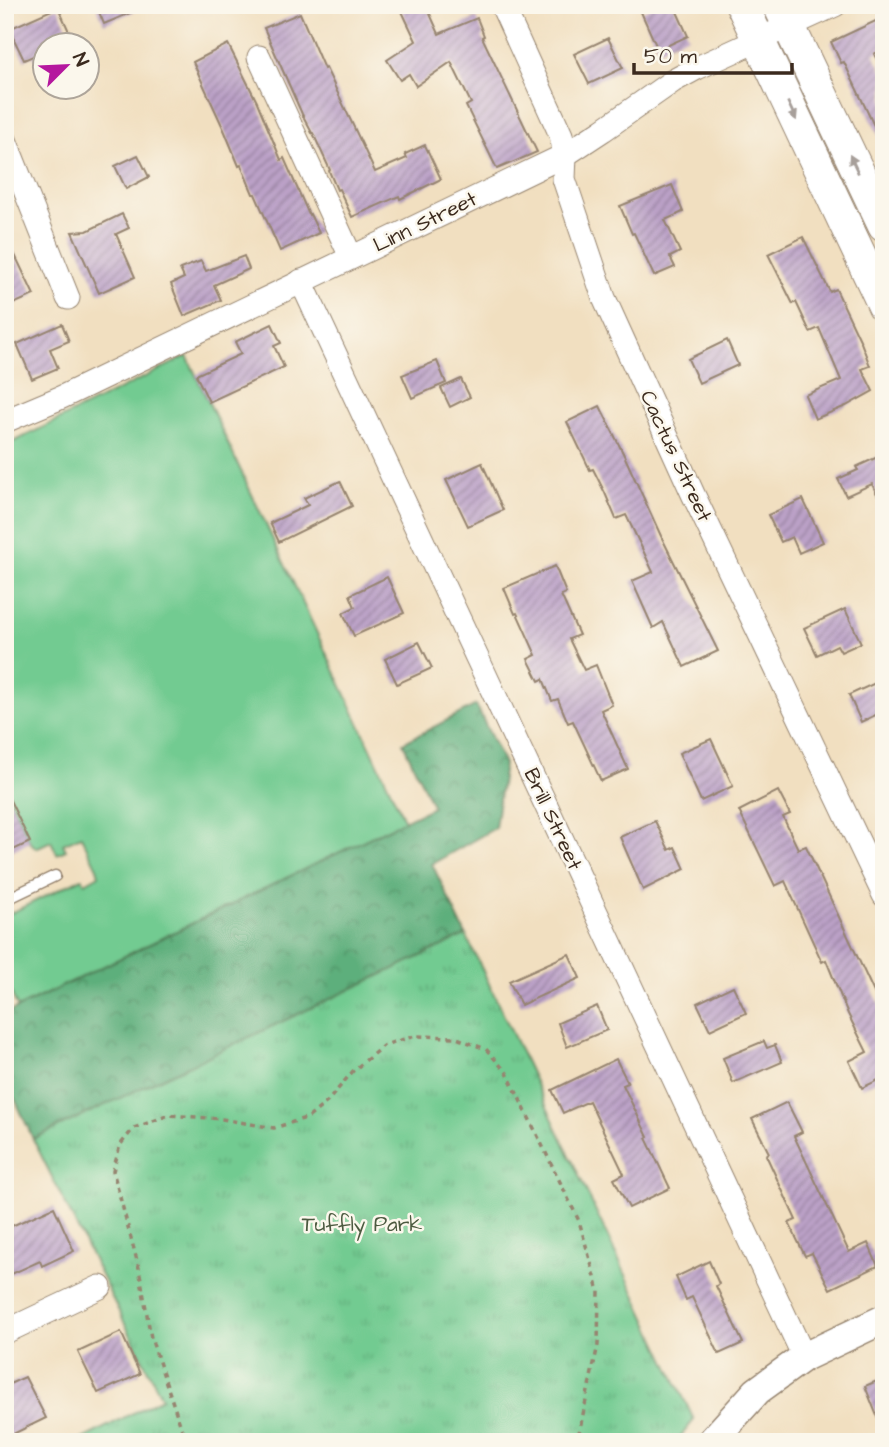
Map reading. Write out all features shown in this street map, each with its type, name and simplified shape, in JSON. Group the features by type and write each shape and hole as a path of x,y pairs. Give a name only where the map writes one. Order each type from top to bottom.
{"main road":[{"path":"742,5 884,306"},
{"path":"784,16 884,226"}],"street":[{"name":"Cactus Street","path":"502,5 561,135 565,155 565,179 604,298 693,494 884,895"},
{"name":"Linn Street","path":"5,421 62,397 565,155 673,81 758,40 784,16 835,5"},
{"path":"259,57 351,257"},
{"path":"5,140 68,298"},
{"name":"Brill Street","path":"301,281 804,1357"},
{"path":"5,1332 100,1287"},
{"path":"711,1442 757,1391 804,1357 884,1319"}],"lane":[{"path":"5,900 55,876"}],"path":[{"path":"186,1442 151,1338 139,1268 113,1171 120,1145 134,1128 169,1115 222,1119 274,1128 309,1117 327,1102 353,1071 384,1045 415,1036 454,1037 486,1049 507,1073 579,1221 599,1291 598,1345 577,1442"}],"green space":[{"path":"187,356 405,821 18,1008 5,980 5,924 9,914 82,878 85,883 99,875 81,836 63,844 66,850 57,854 51,841 36,848 30,842 5,790 5,446"},
{"path":"476,705 504,764 495,828 432,864 466,935 33,1139 5,1077 5,1014 433,807 403,743"},
{"name":"Tuffly Park","path":"466,935 694,1420 676,1442 77,1442 162,1398 33,1139"}],"building":[{"path":"96,5 149,5 104,24"},
{"path":"399,5 426,5 439,34 477,18 484,36 482,37 537,152 497,169 466,106 471,103 451,62 416,86 409,74 400,80 387,60 416,41"},
{"path":"655,5 674,5 688,36 658,50 641,12"},
{"path":"58,7 69,32 32,32 32,56 24,60 9,29"},
{"path":"300,13 324,69 326,68 375,172 407,158 405,154 425,145 441,179 400,199 399,196 352,217 339,189 337,190 264,28"},
{"path":"884,17 884,49 874,54 884,74 884,147 844,62 841,63 831,42"},
{"path":"608,38 623,68 589,84 574,54"},
{"path":"228,44 257,102 281,160 284,158 319,233 280,251 193,62"},
{"path":"138,155 149,177 126,189 115,166"},
{"path":"672,185 683,212 665,220 680,252 670,257 675,267 654,276 620,206"},
{"path":"122,214 129,228 116,234 135,277 99,293 72,232 87,231"},
{"path":"5,234 34,295 11,305 5,294"},
{"path":"803,237 830,292 836,289 860,340 870,366 862,369 873,391 815,419 805,395 841,380 819,328 810,332 768,254"},
{"path":"244,256 249,269 214,285 221,300 184,316 171,284 184,278 180,269 201,261 206,271"},
{"path":"62,324 69,341 50,349 58,368 32,379 17,344"},
{"path":"272,324 281,343 274,346 284,367 209,402 196,375 241,354 235,342"},
{"path":"727,340 738,365 699,383 688,359"},
{"path":"437,361 446,383 412,398 402,375"},
{"path":"461,379 470,397 450,407 441,388"},
{"path":"600,406 718,651 684,667 663,622 653,628 632,581 653,572 641,546 626,515 616,519 567,422"},
{"path":"884,454 884,508 872,484 846,496 838,479"},
{"path":"482,463 503,510 468,526 446,480"},
{"path":"340,481 352,506 279,542 270,523 308,505 304,498"},
{"path":"803,499 823,542 799,553 792,537 781,542 768,515"},
{"path":"555,566 566,593 561,595 579,635 569,639 584,670 596,665 612,705 601,710 628,769 601,781 573,721 568,723 558,699 552,701 543,679 539,681 528,659 536,655 504,588"},
{"path":"387,577 404,613 354,636 343,613 355,607 350,595"},
{"path":"845,609 861,643 841,652 837,645 817,655 804,628"},
{"path":"419,642 432,668 397,684 385,659"},
{"path":"884,679 884,711 861,722 849,695"},
{"path":"711,739 733,786 701,801 679,753"},
{"path":"5,790 30,842 5,854"},
{"path":"778,791 790,814 783,817 798,849 806,846 884,1014 884,1087 880,1079 862,1088 849,1061 867,1052 826,960 822,962 785,881 775,886 739,811"},
{"path":"655,821 669,850 675,847 685,869 643,890 620,837"},
{"path":"569,954 580,978 521,1005 509,981"},
{"path":"733,986 746,1013 710,1030 697,1003"},
{"path":"597,1006 607,1030 567,1047 558,1023"},
{"path":"764,1041 767,1048 775,1045 782,1062 733,1083 723,1058"},
{"path":"616,1059 628,1083 623,1085 670,1188 629,1208 614,1179 624,1174 589,1101 563,1113 552,1090"},
{"path":"787,1102 802,1132 794,1136 849,1252 868,1243 878,1266 830,1289 812,1253 805,1256 789,1223 796,1220 752,1119"},
{"path":"54,1207 74,1251 42,1266 40,1261 5,1277 5,1229"},
{"path":"709,1261 719,1284 716,1286 743,1343 719,1354 692,1297 686,1300 676,1277"},
{"path":"121,1332 140,1374 98,1393 78,1352"},
{"path":"25,1377 46,1418 5,1438 5,1386"},
{"path":"884,1378 884,1430 883,1431 865,1386"}]}
